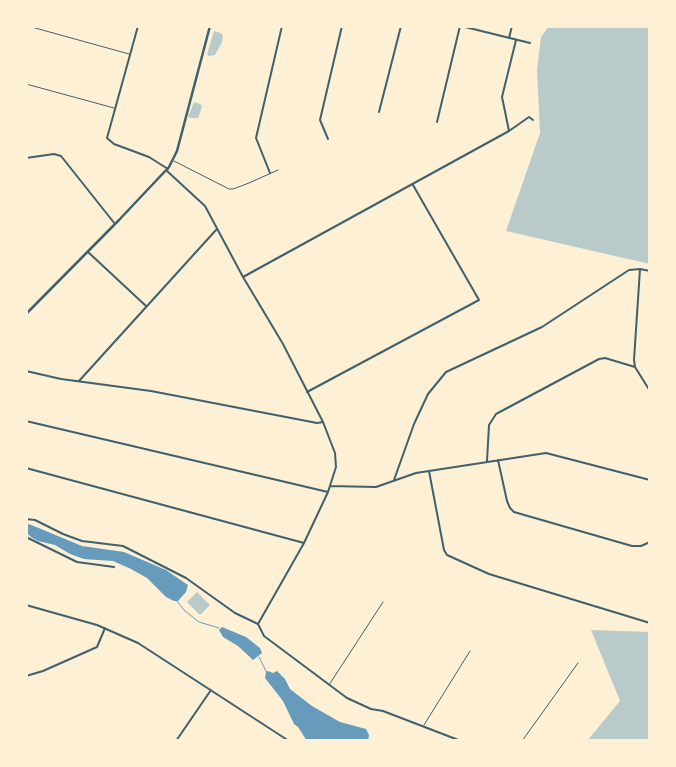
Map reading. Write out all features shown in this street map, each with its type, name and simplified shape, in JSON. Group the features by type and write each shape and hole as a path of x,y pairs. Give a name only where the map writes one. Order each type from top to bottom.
{"street":[{"path":"138,26 114,108 107,135 108,140 120,147 149,157 167,170 205,206 216,230 283,344 334,446 336,460 328,492 304,544 258,624"},
{"path":"26,314 167,170 173,160 210,26"},
{"path":"270,173 256,138 282,26"},
{"path":"328,139 320,120 342,26"},
{"path":"379,112 402,26"},
{"path":"437,122 461,26 530,43"},
{"path":"480,31 481,26"},
{"path":"509,38 512,26"},
{"path":"509,131 502,97 516,40"},
{"path":"243,277 509,131 529,117 533,120"},
{"path":"26,158 54,154 61,156 116,224"},
{"path":"307,392 479,300 413,184"},
{"path":"79,381 216,230"},
{"path":"88,252 146,306"},
{"path":"640,269 634,358 635,367 650,390"},
{"path":"394,480 414,424 428,394 446,372 542,327 629,270 640,269 650,271"},
{"path":"488,461 489,425 496,414 599,359 605,358 635,367"},
{"path":"26,371 308,421 323,422"},
{"path":"26,421 328,492"},
{"path":"330,486 376,487 410,474 546,453 650,480"},
{"path":"498,460 507,501 514,512 626,545 636,546 650,542"},
{"path":"26,468 304,544"},
{"path":"429,471 444,550 447,555 489,574 650,623"},
{"path":"26,519 35,520 82,541 122,546 186,578 235,613 258,624 264,636 329,686 351,700 461,741"},
{"path":"26,537 77,562 114,567"},
{"path":"26,605 105,628 138,643 289,741"},
{"path":"26,676 97,647 105,628"},
{"path":"176,741 211,690"},
{"path":"281,741 283,736"}],"lane":[{"path":"28,26 129,54"},
{"path":"26,84 114,108"},
{"path":"173,160 228,189 233,189 278,170"},
{"path":"329,686 383,602"},
{"path":"424,726 470,651"},
{"path":"522,741 578,663"}],"shaded area":[{"path":"549,26 650,26 650,264 506,231 540,133 537,70 541,37"},
{"path":"214,31 221,33 223,36 222,42 215,55 209,56 207,54"},
{"path":"194,102 202,106 198,118 188,117"},
{"path":"197,592 210,605 200,615 187,602"},
{"path":"591,630 650,632 650,741 587,741 620,701"}],"water":[{"path":"29,524 82,546 124,552 166,570 188,585 186,592 178,601 174,601 166,597 147,578 113,561 84,559 70,554 55,545 38,541 26,532 26,525"},
{"path":"222,627 246,637 260,648 262,653 253,660 238,646 223,637 219,630"},
{"path":"268,671 273,673 277,671 285,679 290,689 312,706 340,722 366,729 369,735 368,741 307,741 294,724 283,701 265,678"}],"waterway":[{"path":"176,600 185,611 199,622 219,628"},
{"path":"259,657 267,673"}]}
